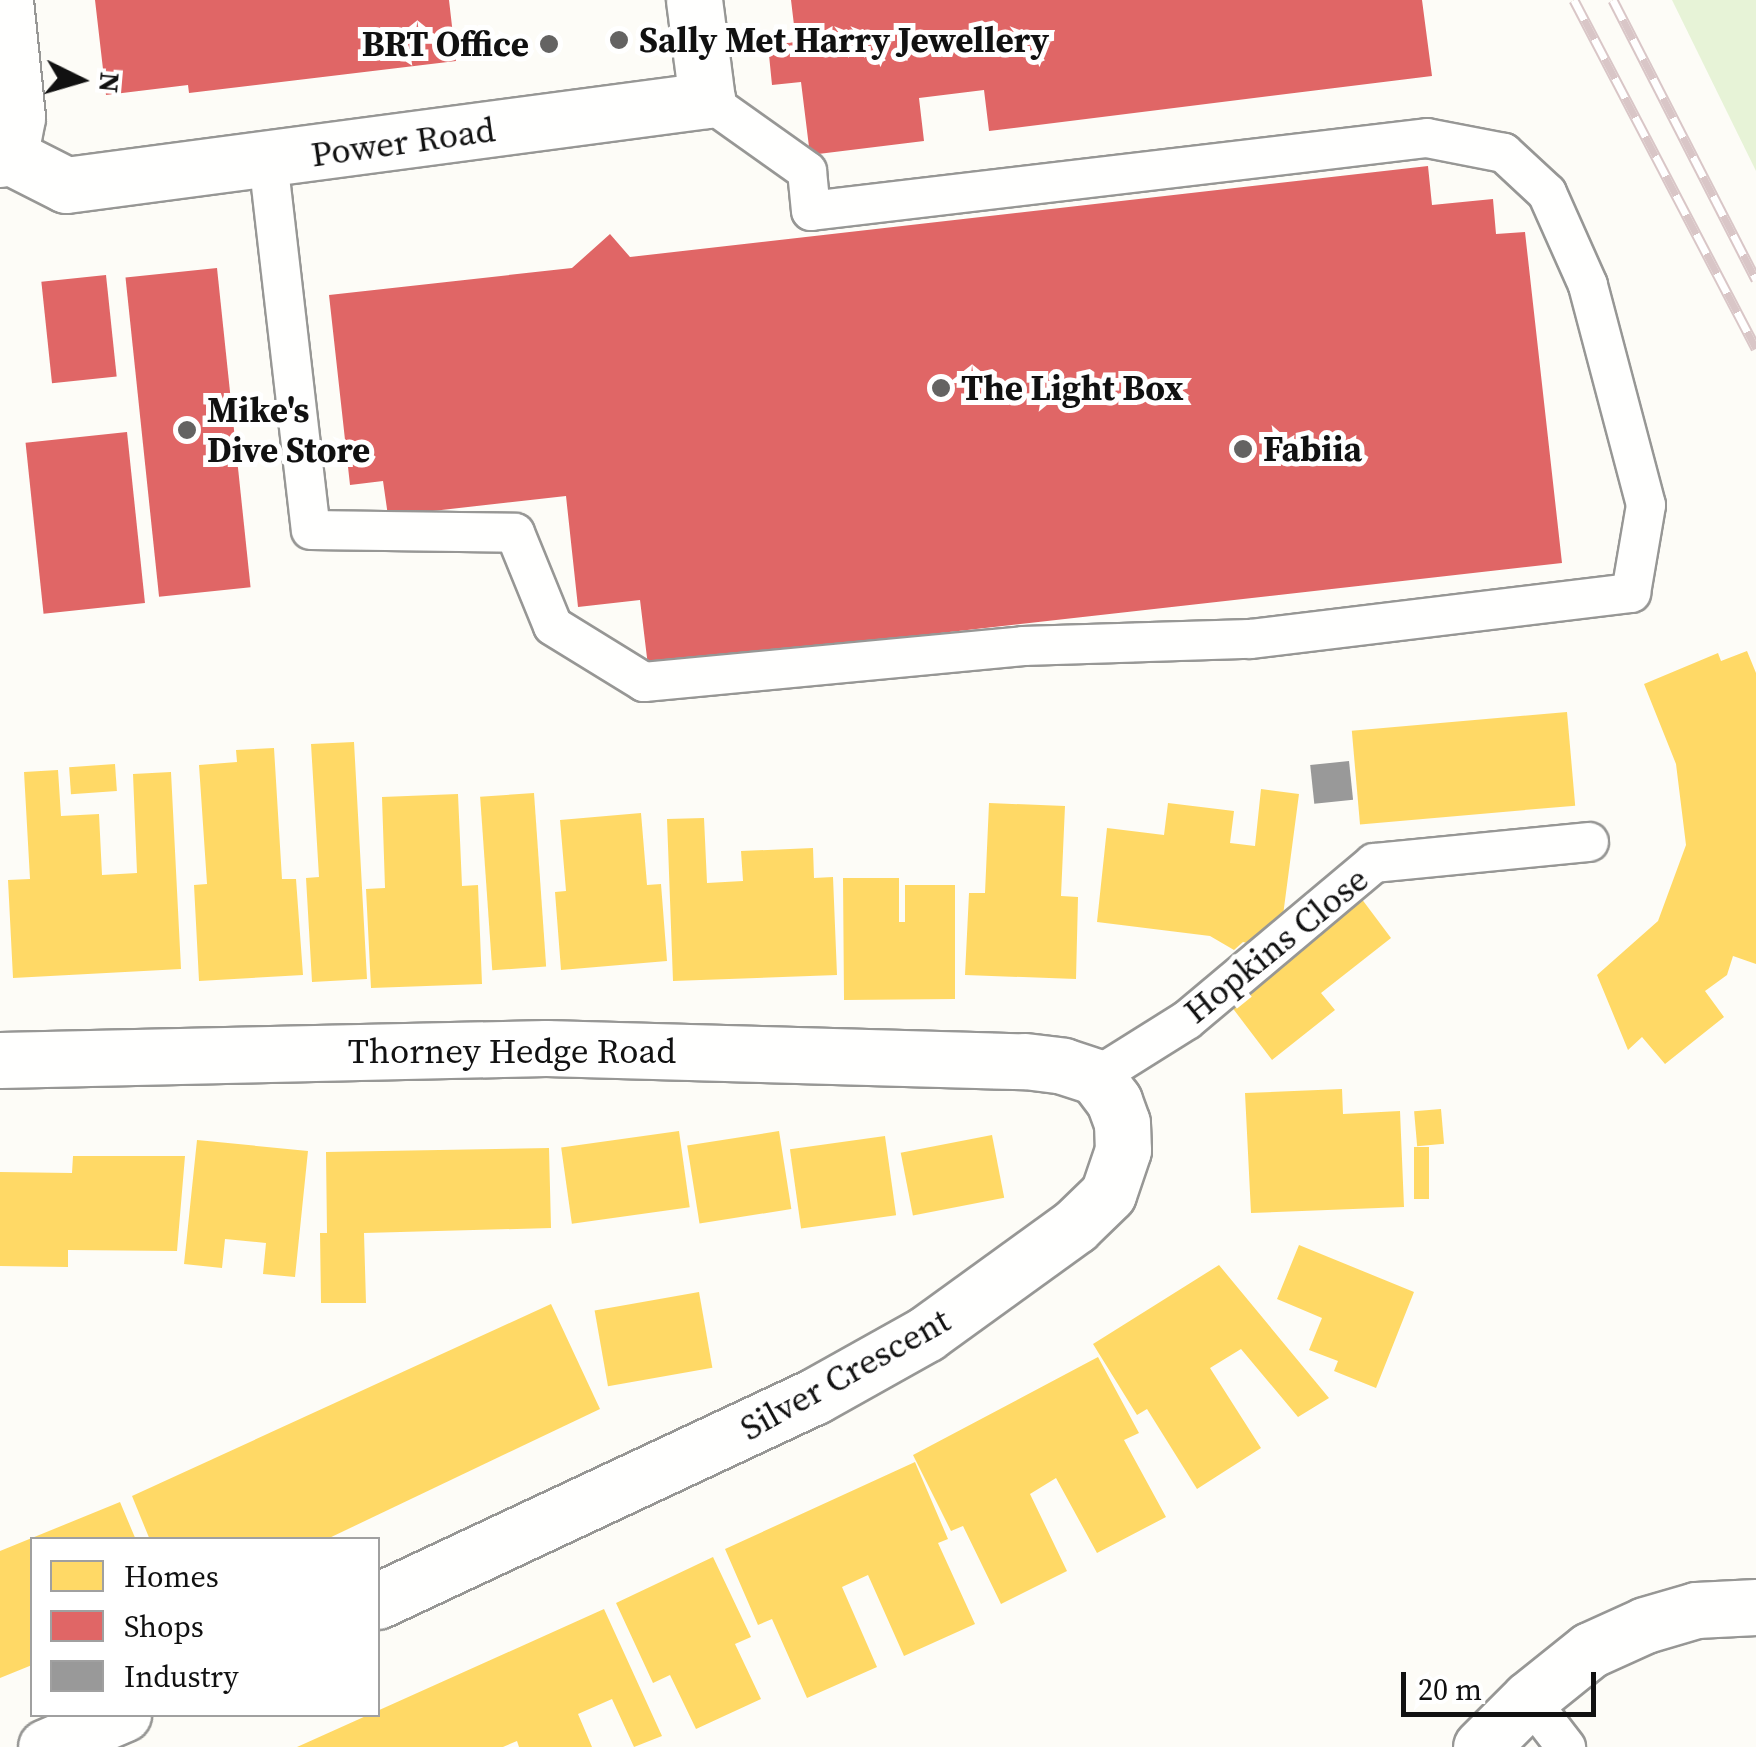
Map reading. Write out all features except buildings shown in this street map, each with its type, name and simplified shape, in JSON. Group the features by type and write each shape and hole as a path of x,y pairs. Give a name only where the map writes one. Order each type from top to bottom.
{"street":[{"name":"Power Road","path":"5,0 18,117 3,156 66,185 707,100"},
{"path":"694,0 707,100"},
{"name":"Thorney Hedge Road","path":"0,1060 546,1048 1025,1061 1062,1066 1096,1078"},
{"name":"Silver Crescent","path":"380,1600 815,1396 926,1334 1001,1282 1092,1212 1118,1173 1122,1123 1114,1101 1096,1078"},
{"path":"1481,1747 1529,1700 1590,1650 1645,1626 1696,1610 1756,1606"},
{"path":"46,1747 116,1717"}],"lane":[{"path":"268,160 311,530 515,532 553,626 644,682 1023,646 1250,639 1631,593 1646,505 1588,285 1546,194 1504,153 1428,138 811,210 807,172 707,100"},
{"name":"Hopkins Close","path":"1096,1078 1187,1020 1374,863 1589,842"},
{"path":"1529,1700 1566,1747"}],"green space":[{"path":"1672,0 1756,0 1756,171"}],"railway":[{"path":"1574,0 1756,348"},
{"path":"1613,0 1756,279"}],"place":[{"name":"Sally Met Harry Jewellery","path":"619,40"},
{"name":"BRT Office","path":"549,44"},
{"name":"The Light Box","path":"941,388"},
{"name":"Mike's Dive Store","path":"187,430"},
{"name":"Fabiia","path":"1243,449"}]}
